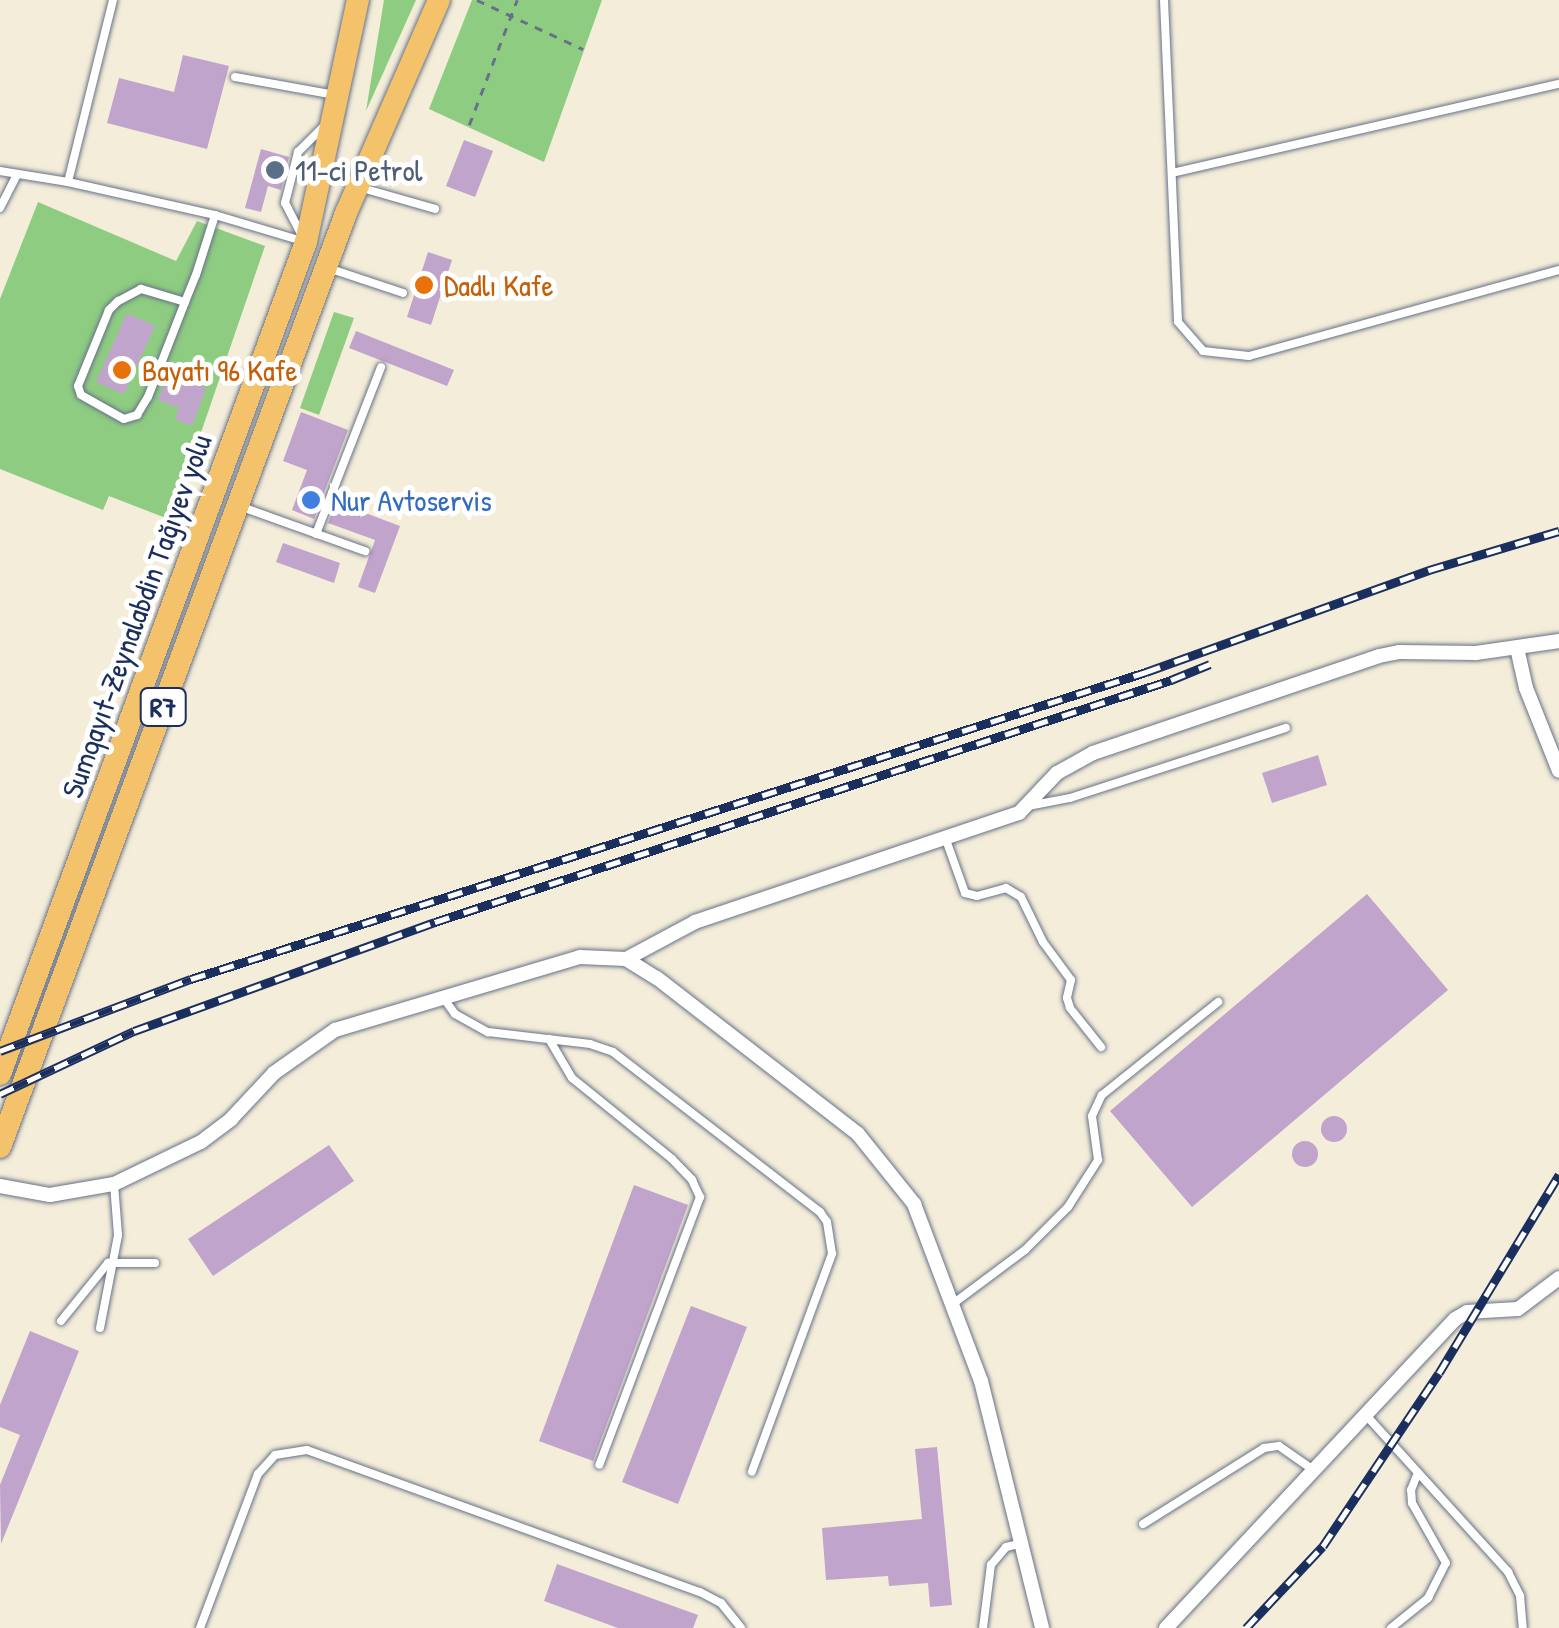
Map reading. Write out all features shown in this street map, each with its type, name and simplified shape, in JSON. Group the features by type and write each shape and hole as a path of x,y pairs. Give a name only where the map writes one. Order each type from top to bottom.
{"main road":[{"name":"Sumqayıt-Zeynalabdin Tağıyev yolu","path":"0,1074 306,242 358,0"},
{"name":"Sumqayıt-Zeynalabdin Tağıyev yolu","path":"0,1147 358,187 439,0"}],"street":[{"path":"626,960 696,922 1003,820 1028,806 1057,773 1078,758 1379,656 1517,648 1559,641"},
{"path":"1517,648 1526,688 1559,771"},
{"path":"0,1186 50,1195 114,1184 201,1142 231,1119 274,1073 334,1030 580,957 626,960 657,978 858,1134 914,1204 954,1303 993,1420 1042,1628"},
{"path":"1166,1628 1455,1318 1467,1312 1518,1309 1559,1278"}],"lane":[{"path":"68,182 113,0"},
{"path":"1164,0 1178,322 1203,350 1249,356 1559,270"},
{"path":"236,77 337,106"},
{"path":"1172,173 1559,84"},
{"path":"0,171 215,215 306,242"},
{"path":"0,208 17,174"},
{"path":"358,187 435,209"},
{"path":"185,302 141,289 109,310 78,386 88,402 124,418 138,415 185,302 215,215"},
{"path":"328,268 403,293"},
{"path":"316,534 381,367"},
{"path":"238,506 366,552"},
{"path":"1028,806 1070,798 1286,728"},
{"path":"945,838 965,893 976,896 1006,888 1021,897 1043,942 1071,980 1070,1008 1101,1047"},
{"path":"442,995 454,1014 488,1032 613,1052 820,1212 827,1222 832,1254 752,1472"},
{"path":"954,1303 1024,1250 1068,1207 1098,1160 1092,1116 1102,1095 1218,1002"},
{"path":"549,1039 572,1078 672,1159 692,1180 700,1197 599,1466"},
{"path":"100,1328 118,1235 114,1184"},
{"path":"61,1321 96,1274 115,1261 155,1263"},
{"path":"1364,1413 1508,1572 1520,1596 1523,1628"},
{"path":"1142,1524 1240,1459 1264,1448 1280,1446 1312,1470"},
{"path":"200,1628 258,1474 275,1454 307,1450 700,1592 721,1603 741,1628"},
{"path":"1391,1628 1428,1598 1446,1563 1412,1503 1418,1473"},
{"path":"983,1628 991,1565 1006,1547 1024,1544"}],"path":[{"path":"476,0 583,49"},
{"path":"469,125 517,0"}],"green space":[{"path":"384,0 416,0 366,111"},
{"path":"472,0 602,0 544,162 429,109"},
{"path":"38,202 176,261 197,221 265,246 171,520 109,496 103,510 0,469 0,299"},
{"path":"334,312 354,318 319,415 300,408"}],"building":[{"path":"183,55 229,66 207,149 107,123 119,78 174,92"},
{"path":"464,140 493,151 475,197 446,186"},
{"path":"261,149 289,157 281,190 268,186 261,212 245,208"},
{"path":"428,252 452,260 431,325 407,317"},
{"path":"127,313 155,326 124,394 96,382"},
{"path":"356,331 454,370 447,386 349,348"},
{"path":"168,374 206,388 192,426 175,419 179,408 158,400"},
{"path":"301,412 348,430 314,519 292,510 307,470 283,461"},
{"path":"336,502 400,526 375,593 358,587 375,540 328,523"},
{"path":"283,543 340,563 334,583 276,562"},
{"path":"1318,755 1327,785 1272,803 1262,773"},
{"path":"1367,894 1448,990 1192,1207 1110,1111"},
{"path":"1334,1116 1343,1120 1347,1129 1343,1138 1334,1142 1325,1138 1321,1129 1325,1120"},
{"path":"1305,1141 1314,1145 1318,1154 1314,1163 1305,1167 1296,1163 1292,1154 1296,1145"},
{"path":"329,1145 354,1181 213,1276 188,1239"},
{"path":"634,1185 688,1205 593,1461 539,1441"},
{"path":"691,1306 747,1327 678,1504 622,1482"},
{"path":"30,1331 79,1351 1,1544 0,1485 20,1435 0,1427 0,1405"},
{"path":"937,1447 952,1605 930,1607 928,1583 889,1586 888,1576 826,1580 822,1528 922,1519 915,1449"},
{"path":"557,1564 698,1615 693,1628 618,1628 544,1601"}],"railway":[{"path":"0,1051 191,979 1146,672 1429,570 1559,531"},
{"path":"0,1094 134,1031 435,922 1210,664"},
{"path":"1246,1628 1323,1546 1439,1373 1559,1175"}],"place":[{"name":"11-ci Petrol","path":"275,170"},
{"name":"Dadlı Kafe","path":"424,285"},
{"name":"Bayatı 96 Kafe","path":"122,370"},
{"name":"Nur Avtoservis","path":"311,500"}]}
